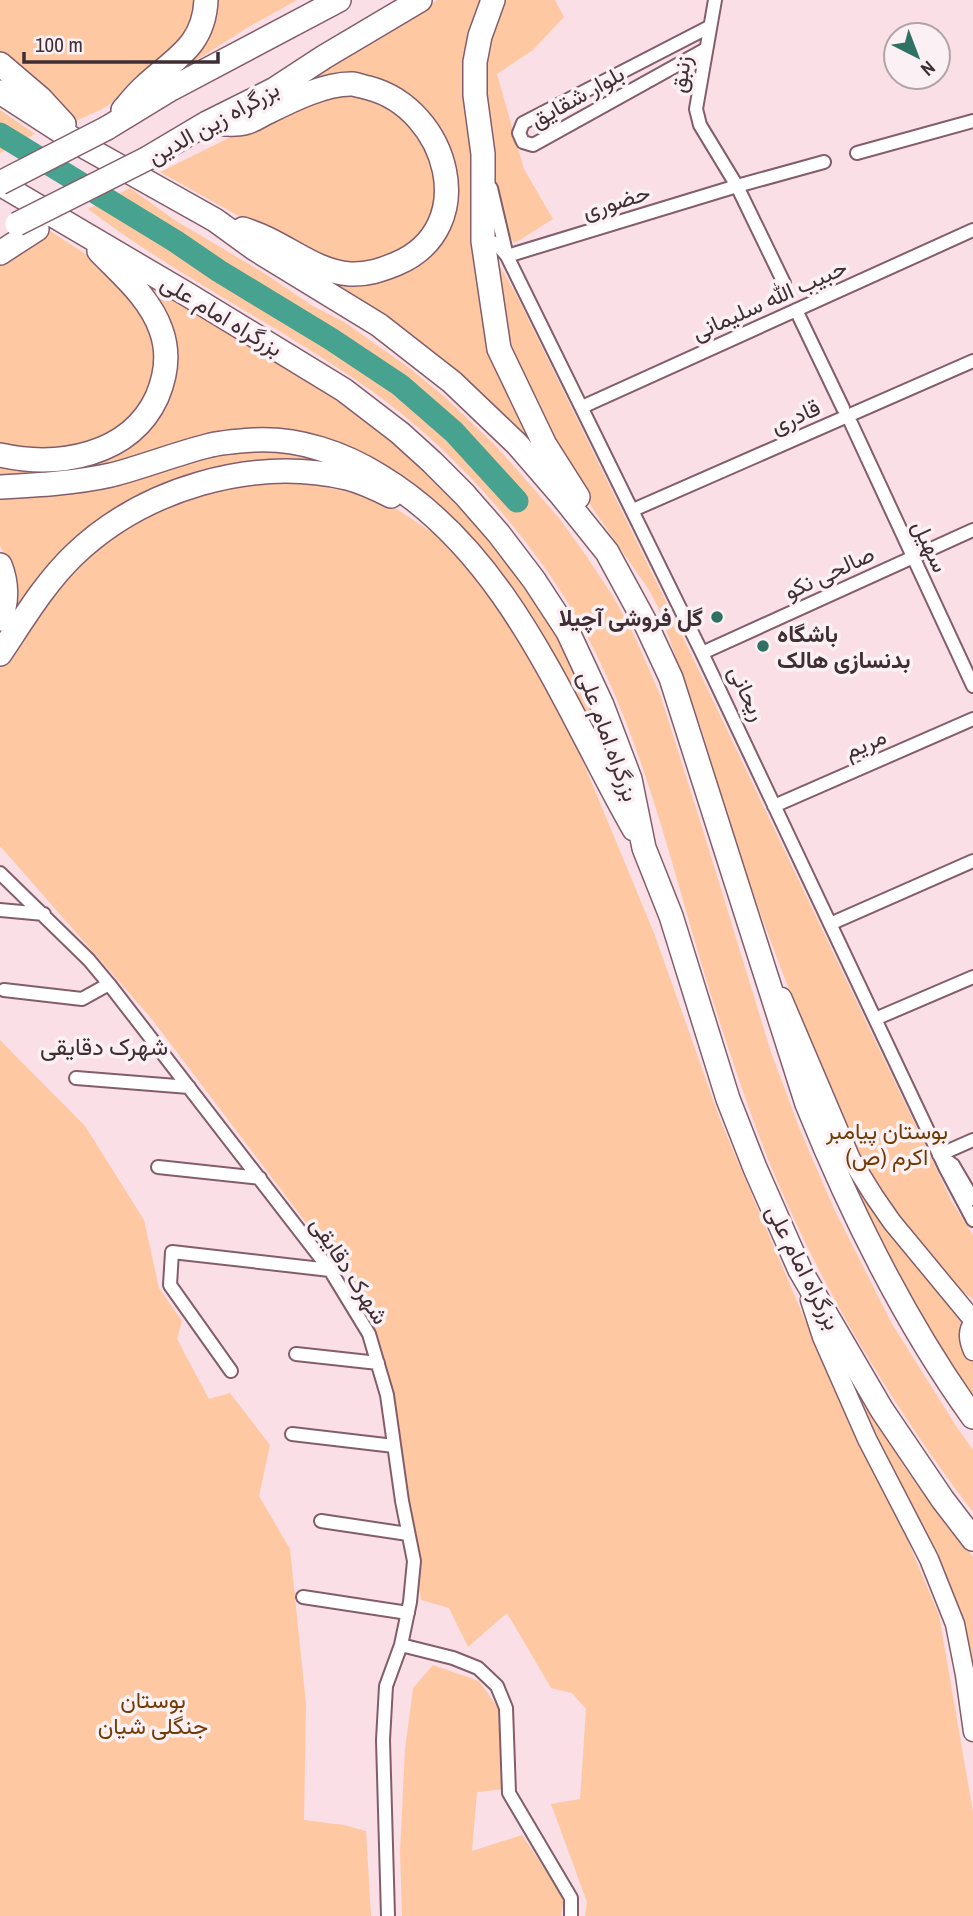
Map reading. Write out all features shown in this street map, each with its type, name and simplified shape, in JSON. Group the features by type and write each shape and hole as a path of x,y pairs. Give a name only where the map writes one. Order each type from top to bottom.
{"highway":[{"path":"107,128 145,86 190,46 201,27 206,0"},
{"name":"بزرگراه زین الدین","path":"0,183 107,128 171,89 339,0"},
{"name":"بزرگراه زین الدین","path":"0,253 18,229 82,191 275,89 420,0"},
{"path":"493,0 480,36 475,62 475,95 482,154 483,241 499,349 536,428 574,489 640,611 671,678 807,1104 834,1170 878,1263 973,1417"},
{"path":"0,64 41,99 85,147"},
{"path":"207,123 245,123 290,101 334,87 353,85 385,93 410,110 428,131 439,150 446,188 445,208 438,227 427,244 402,262 363,274 348,274 316,265 265,237 215,220"},
{"path":"0,92 85,147 215,220 255,249 379,326 452,382 517,444 607,552"},
{"name":"بزرگراه امام علی","path":"0,183 344,390 400,433 432,462 499,534 534,580 568,632 602,705 630,779 644,848 671,916 728,1099 800,1270 882,1410 973,1539"},
{"path":"0,455 38,460 68,458 89,454 114,444 141,424 161,387 166,368 165,348 153,313 141,295 77,229"},
{"path":"0,487 111,475 210,445 257,440 312,446 365,466 408,494 438,521 471,553 505,596 533,639 644,848"},
{"path":"0,654 36,599 74,554 141,507 180,490 217,479 264,472 312,473 348,478 377,489 438,521"},
{"path":"0,565 5,578 4,611 0,619"}],"main road":[{"path":"753,934 795,1024 851,1159 892,1222 973,1322 968,1337 973,1351"},
{"path":"800,1270 822,1338 867,1439 925,1550 955,1624 973,1732"}],"street":[{"name":"زنبق","path":"715,0 696,109 700,125 737,186"},
{"name":"بلوار شقایق","path":"706,48 533,145 523,142 519,133 523,123 709,27"},
{"path":"857,153 973,121"},
{"name":"ریحانی","path":"482,154 507,256 633,510 939,1155 973,1220"},
{"name":"حضوری","path":"507,256 824,162"},
{"path":"737,186 784,284"},
{"name":"حبیب الله سلیمانی","path":"582,407 973,230"},
{"path":"483,241 496,243 507,256"},
{"path":"796,310 843,408"},
{"name":"قادری","path":"633,510 973,361"},
{"name":"سهیل","path":"851,423 973,686"},
{"name":"صالحی نکو","path":"702,653 973,530"},
{"name":"مریم","path":"775,806 973,719"},
{"path":"830,924 973,861"},
{"name":"شهرک دقایقی","path":"0,873 44,914 109,984 330,1270 369,1334 387,1395 414,1561 401,1645 386,1686 383,1740 388,1916"},
{"path":"0,910 44,914"},
{"path":"875,1019 973,977"},
{"path":"4,990 82,999 109,984"},
{"path":"76,1078 189,1087"},
{"path":"939,1155 973,1140"},
{"name":"ریحانی","path":"939,1155 953,1165 973,1199"},
{"path":"158,1167 260,1178"},
{"path":"230,1371 170,1285 172,1252 330,1270"},
{"path":"296,1354 378,1363"},
{"path":"292,1434 394,1446"},
{"path":"321,1521 408,1534"},
{"path":"303,1597 408,1613"},
{"path":"401,1645 453,1658 478,1668 497,1686 506,1708 509,1793 571,1898 571,1916"}],"green space":[{"path":"0,0 200,0 188,39 123,95 104,108 76,121 0,57"},
{"path":"211,0 297,0 245,29 144,94"},
{"path":"437,0 484,0 474,157 483,303 571,492 260,240 356,279 446,225 417,106 310,81"},
{"path":"503,0 555,0 564,17 533,50 497,74 524,169 553,219 515,243 510,239 493,170 482,97 485,51"},
{"path":"334,92 372,95 419,125 441,197 414,247 353,267 292,246 160,172 241,132"},
{"path":"0,110 35,134 0,153"},
{"path":"130,188 173,219 267,275 311,305 344,322 408,367 446,398 497,447 559,518 614,598 634,635 661,697 771,1052 800,1130 834,1209 892,1324 973,1450 973,1512 914,1430 859,1342 833,1297 788,1205 761,1142 730,1055 628,726 604,670 576,616 542,564 501,511 455,461 404,416 350,376 152,254 88,209"},
{"path":"47,229 101,264 147,312 160,363 135,421 79,450 0,449 0,260"},
{"name":"بوستان پیامبر اکرم (ص)","path":"489,248 515,292 669,608 952,1202 973,1235 973,1299 952,1283 882,1199 866,1173 823,1079 765,926 728,821 702,731 658,607 538,420 513,370"},
{"path":"120,265 318,386 362,416 426,471 504,552 540,604 568,656 606,745 633,820 485,562 304,438 0,482 0,461 95,459 170,376"},
{"path":"253,444 331,458 327,470 146,500 5,626 7,560 0,546 0,494"},
{"path":"280,478 380,498 439,537 496,597 566,721 654,933 721,1122 816,1346 899,1520 939,1615 973,1812 973,1916 585,1916 587,1902 551,1804 580,1799 586,1709 572,1693 551,1688 507,1613 468,1647 449,1608 421,1600 393,1400 380,1345 351,1282 151,1018 0,846 0,662 66,572 160,503"},
{"name":"بوستان جنگلی شیان","path":"0,1040 85,1126 144,1220 159,1288 182,1321 177,1339 209,1399 230,1393 270,1445 259,1496 290,1549 306,1704 304,1820 366,1831 371,1916 0,1916"},
{"path":"833,1139 963,1320 961,1340 973,1357 973,1397 917,1309 862,1203"},
{"path":"825,1334 905,1468 973,1557 973,1682 935,1555"},
{"path":"433,1665 479,1681 512,1728 516,1788 477,1792 472,1851 522,1835 564,1898 561,1916 402,1916 400,1852 405,1749 413,1688"}],"waterway":[{"path":"0,134 175,241 400,385 454,432 517,501"}],"place":[{"name":"گل فروشی آچیلا","path":"717,617"},
{"name":"باشگاه بدنسازی هالک","path":"763,646"}],"district":[{"name":"شهرک دقایقی","path":"104,1046"}]}
